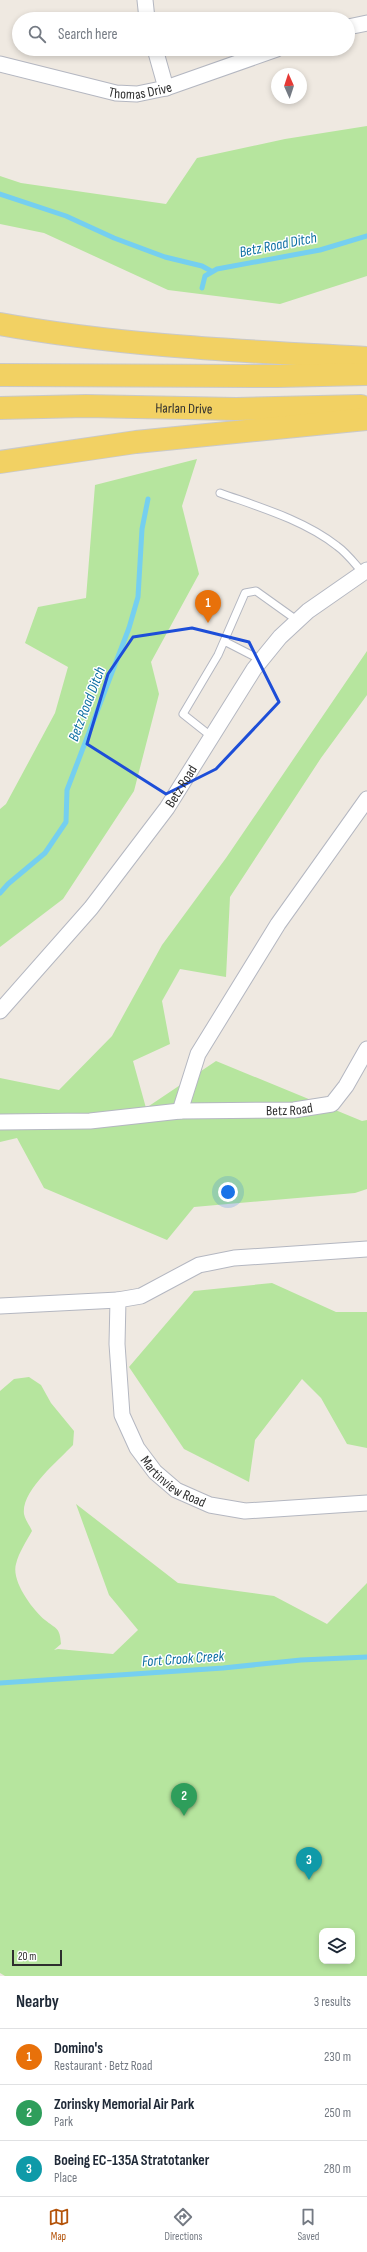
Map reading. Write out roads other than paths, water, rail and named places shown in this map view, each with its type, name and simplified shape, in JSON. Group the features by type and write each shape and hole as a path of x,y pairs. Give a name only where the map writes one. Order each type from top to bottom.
{"main road":[{"path":"0,324 51,333 155,345 367,358"},
{"path":"0,375 278,376 367,374"},
{"name":"Harlan Drive","path":"0,408 86,406 236,409 367,406"},
{"path":"0,462 136,442 367,419"}],"street":[{"path":"145,0 146,12"},
{"path":"355,26 367,23"},
{"path":"156,56 166,88"},
{"name":"Thomas Drive","path":"0,64 116,93 137,94 166,88 257,56"},
{"name":"Betz Road","path":"0,1011 91,908 167,808 261,660 280,637 298,620 365,571"},
{"path":"180,1111 198,1054 278,924 367,800"},
{"name":"Betz Road","path":"0,1122 90,1121 180,1111 294,1110 332,1104 346,1086 367,1049"},
{"path":"0,1306 118,1300 141,1296 199,1265 234,1258 367,1249"},
{"name":"Martinview Road","path":"118,1300 117,1344 122,1415 137,1448 155,1472 176,1490 210,1504 245,1510 367,1503"}],"lane":[{"path":"220,492 270,511 314,531 338,546 365,571"},
{"path":"212,737 183,714 224,641 245,593 256,591 298,620"},
{"path":"224,641 261,660"}],"waterway":[{"path":"0,194 66,216 114,238 165,257 202,266 211,271"},
{"name":"Betz Road Ditch","path":"202,288 205,276 217,269 320,250 367,236"},
{"name":"Betz Road Ditch","path":"0,893 8,884 45,853 66,822 67,790 129,628 138,597 142,529 148,499"},
{"name":"Fort Crook Creek","path":"0,1683 223,1668 301,1660 367,1657"}],"place":[{"name":"Domino's","path":"208,623"},
{"name":"Zorinsky Memorial Air Park","path":"184,1816"},
{"name":"Boeing EC-135A Stratotanker","path":"309,1880"}]}
